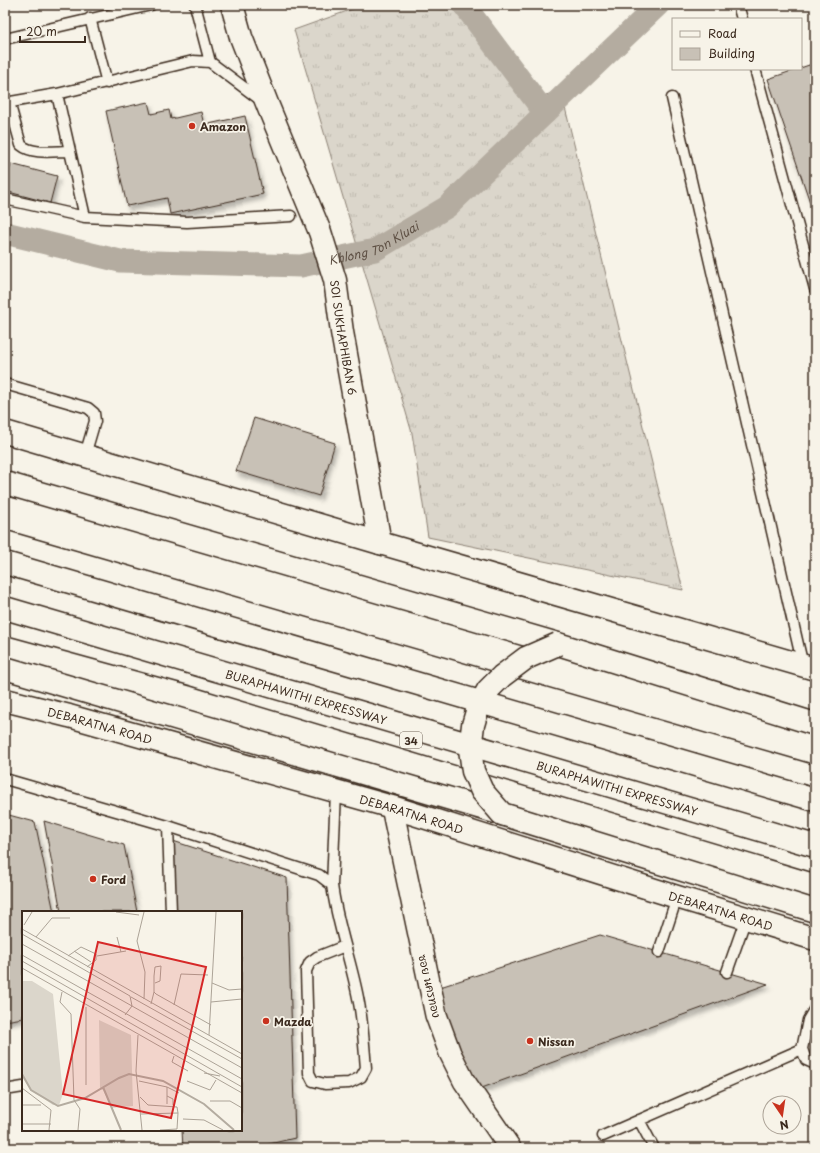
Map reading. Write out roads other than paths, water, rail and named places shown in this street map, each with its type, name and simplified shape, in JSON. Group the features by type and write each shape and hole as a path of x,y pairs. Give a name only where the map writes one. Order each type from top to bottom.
{"main road":[{"name":"SOI SUKHAPHIBAN 6","path":"232,5 241,37 320,232 335,280 342,332 380,543"},
{"path":"5,432 380,543 809,667"},
{"path":"5,483 558,644 815,724"},
{"path":"5,542 815,777"},
{"path":"5,563 815,800"},
{"name":"BURAPHAWITHI EXPRESSWAY","path":"5,608 815,846"},
{"name":"34","path":"5,623 195,675 815,861"},
{"path":"502,814 482,791 474,771 470,749 473,725 478,708 488,690 502,676 526,658 558,644"},
{"path":"5,668 502,814 815,911"},
{"name":"DEBARATNA ROAD","path":"5,700 68,716 392,807 815,939"}],"street":[{"name":"ซอย นครทอง","path":"392,807 436,1015 450,1052 464,1081 510,1148"}],"lane":[{"path":"5,39 151,5"},
{"path":"195,5 210,62"},
{"path":"738,5 742,18"},
{"path":"90,18 107,83"},
{"path":"70,151 26,150 21,145 7,102 57,94 107,83 193,61 210,62 268,106"},
{"path":"755,70 815,289"},
{"path":"57,94 85,217"},
{"path":"672,98 809,667"},
{"path":"5,199 85,217 187,222 291,216"},
{"path":"5,384 88,408 94,413 95,420 85,455"},
{"path":"5,779 168,826 319,874 332,885"},
{"path":"336,792 332,885 335,908 345,946 359,1002 366,1068 361,1077 349,1083 325,1084 313,1081 309,1073 306,971 310,962 345,946"},
{"path":"168,826 170,911"},
{"path":"658,952 677,897"},
{"path":"727,972 746,918"},
{"path":"815,1008 808,1020 802,1049 806,1060 815,1064"},
{"path":"603,1136 802,1049"},
{"path":"5,1090 22,1087"},
{"path":"639,1120 654,1148"}],"waterway":[{"path":"464,5 545,113"},
{"name":"Khlong Ton Kluai","path":"5,233 120,261 301,266 375,250 447,207 658,5"}],"place":[{"name":"Amazon","path":"192,126"},
{"name":"Ford","path":"93,879"},
{"name":"Mazda","path":"266,1021"},
{"name":"Nissan","path":"530,1041"}]}
